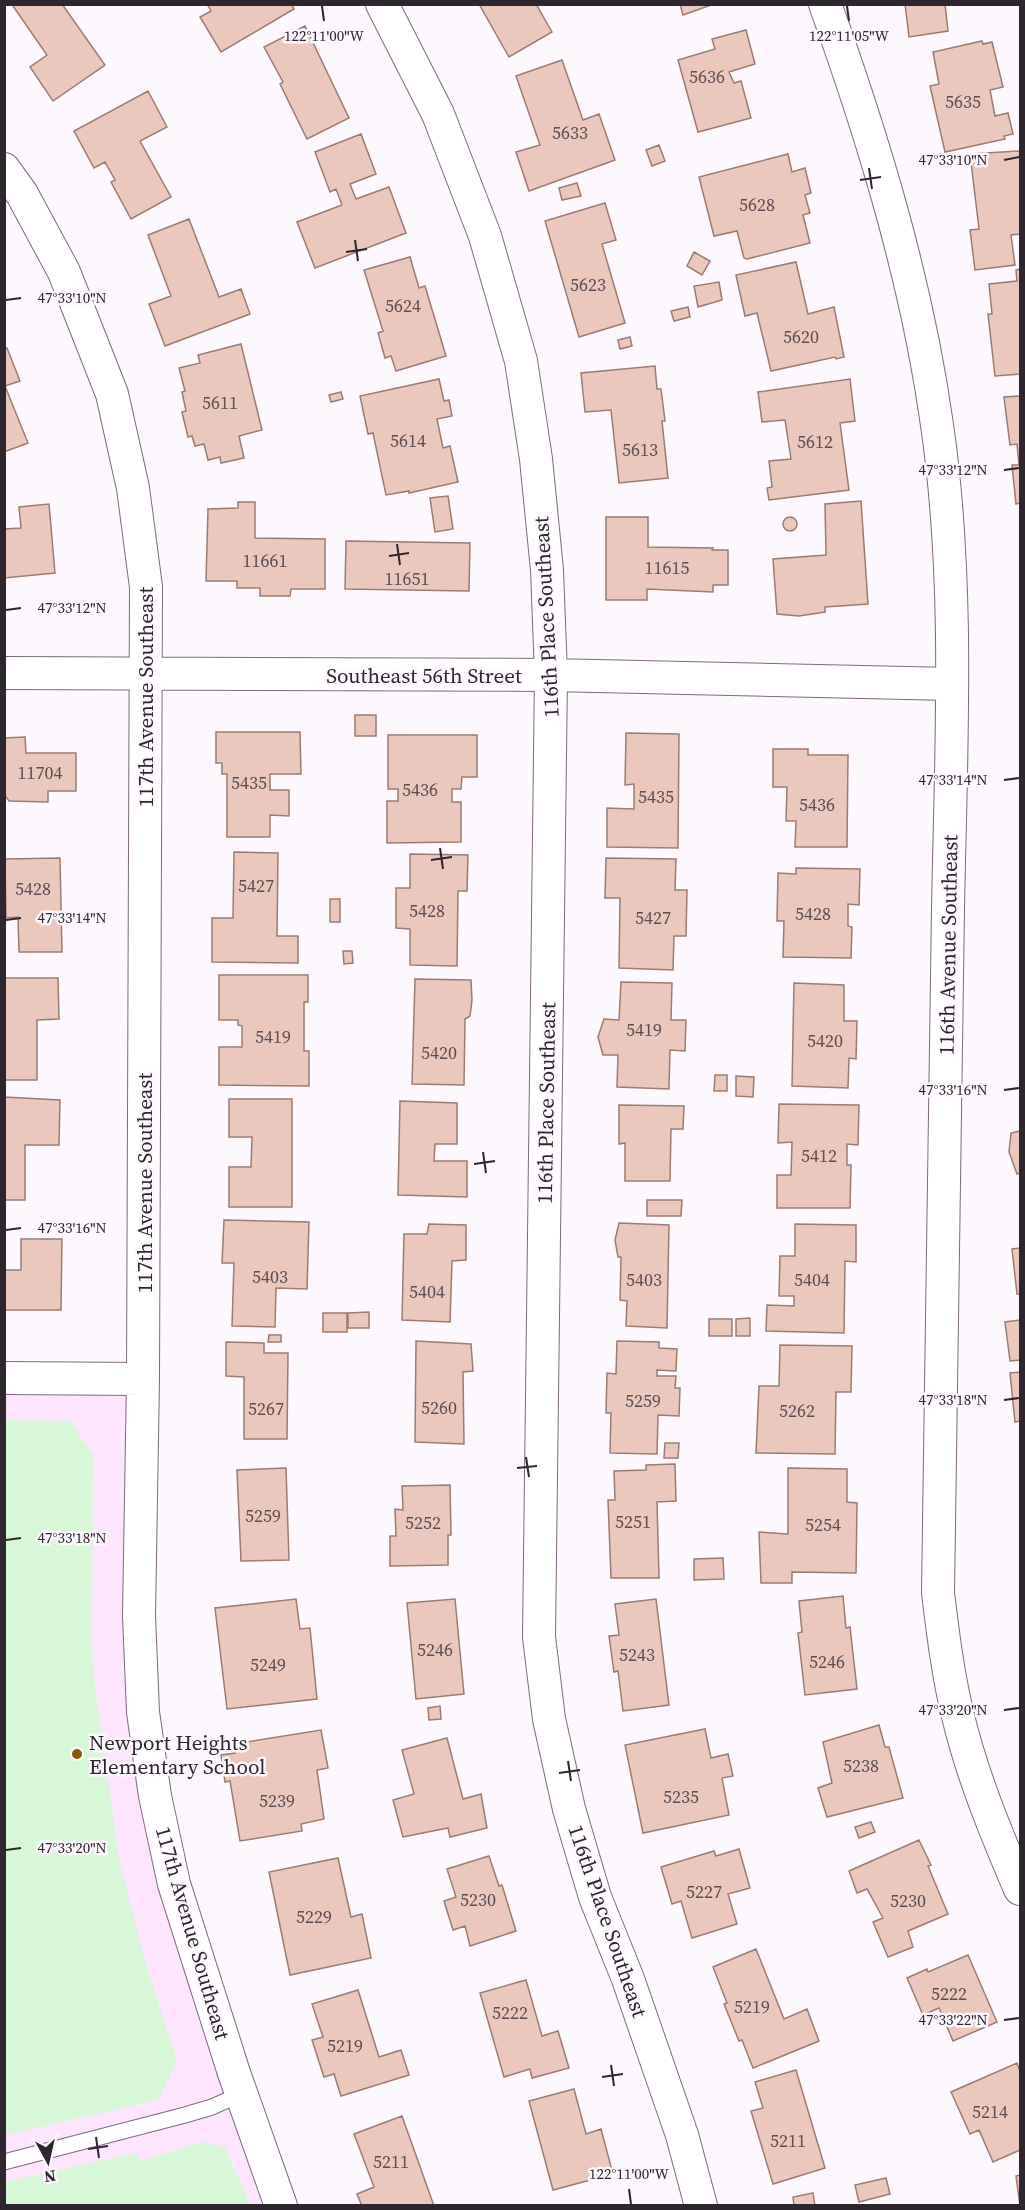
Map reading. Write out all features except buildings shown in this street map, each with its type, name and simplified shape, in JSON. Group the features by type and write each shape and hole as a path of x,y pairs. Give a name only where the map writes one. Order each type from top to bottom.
{"street":[{"name":"116th Place Southeast","path":"382,4 438,114 485,237 521,362 536,459 547,570 551,675 540,1637 549,1719 569,1809 595,1897 628,1979 682,2135 701,2205"},
{"name":"116th Avenue Southeast","path":"825,4 861,109 919,325 937,425 946,508 952,684 938,1593 945,1654 958,1716 982,1795 1020,1888"},
{"name":"117th Avenue Southeast","path":"4,169 22,194 64,272 112,394 133,488 145,576 143,1379 139,1616 143,1712 154,1796 174,1884 242,2094 281,2205"},
{"name":"Southeast 56th Street","path":"4,673 551,675 952,684"},
{"path":"4,1378 143,1379"}],"lane":[{"path":"4,2162 185,2115 212,2107 242,2094"}],"shaded area":[{"name":"Newport Heights Elementary School","path":"5,1378 143,1379 155,1796 281,2205 5,2206"}],"green space":[{"path":"5,1420 70,1421 93,1455 92,1645 94,1679 119,1860 143,1955 177,2061 158,2100 5,2135"},
{"path":"206,2141 212,2145 225,2147 250,2205 5,2205 5,2182 136,2153 140,2161"}],"place":[{"name":"Newport Heights Elementary School","path":"77,1754"}]}
